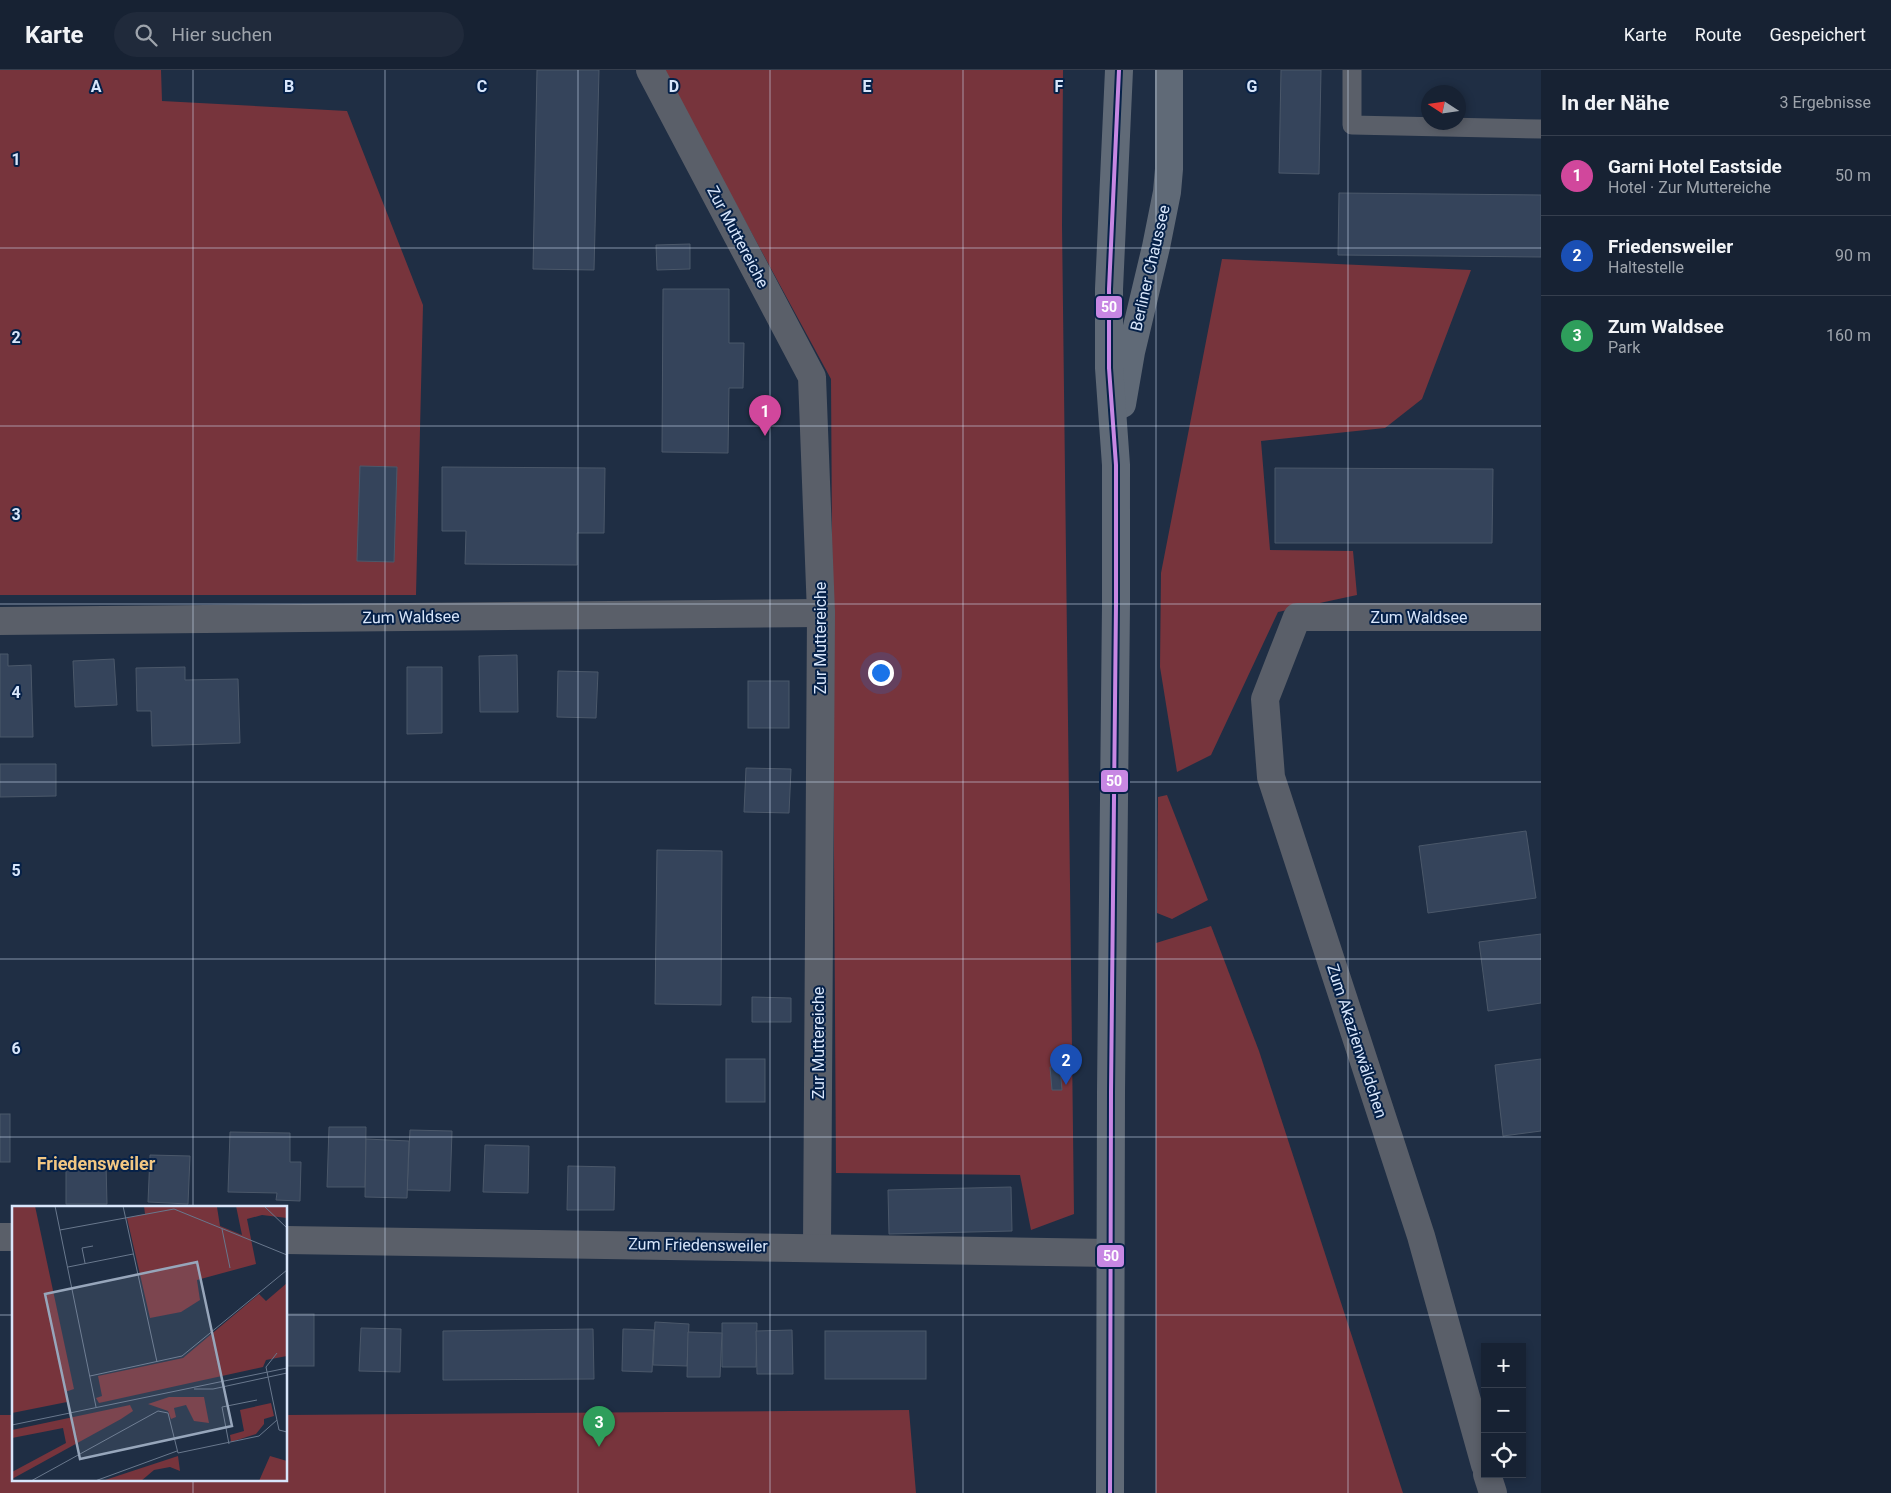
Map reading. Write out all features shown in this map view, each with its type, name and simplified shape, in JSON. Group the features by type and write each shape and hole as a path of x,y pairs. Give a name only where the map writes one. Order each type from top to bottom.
{"main road":[{"name":"Berliner Chaussee","path":"1110,1493 1116,465 1109,368 1109,289 1119,70"},
{"name":"Berliner Chaussee","path":"1116,465 1121,408 1131,352 1167,192 1169,169 1169,70"}],"street":[{"name":"Zur Muttereiche","path":"650,70 812,377 821,613 817,1247"},
{"name":"Zum Waldsee","path":"0,621 821,613"},
{"name":"Zum Waldsee","path":"1297,618 1541,617"},
{"name":"Zum Akazienwäldchen","path":"1297,618 1265,699 1271,777 1421,1236 1481,1451"},
{"name":"Zum Friedensweiler","path":"288,1240 1111,1253"},
{"path":"1488,1478 1493,1493"}],"lane":[{"path":"1352,70 1352,125 1541,129"}],"shaded area":[{"path":"0,70 161,70 162,101 347,111 423,305 416,595 0,595"},
{"path":"663,70 1063,70 1062,225 1074,1214 1031,1230 1020,1175 836,1173 831,379"},
{"path":"1222,259 1471,270 1422,399 1385,428 1261,441 1270,550 1353,551 1357,595 1278,612 1211,755 1177,772 1160,667 1161,573"},
{"path":"1167,795 1208,900 1172,919 1157,913 1158,797"},
{"path":"1211,926 1259,1051 1403,1493 1156,1493 1156,943"},
{"path":"909,1410 916,1493 0,1493 0,1415 12,1415 12,1480 288,1480 288,1415"}],"building":[{"path":"537,70 599,70 594,270 533,269"},
{"path":"1281,70 1321,70 1319,174 1279,173"},
{"path":"1339,193 1541,195 1541,257 1338,255"},
{"path":"690,244 690,269 657,270 656,245"},
{"path":"663,289 729,289 729,343 744,343 743,388 729,388 728,453 662,452"},
{"path":"360,466 397,467 394,562 357,561"},
{"path":"442,467 605,468 604,533 577,533 577,565 465,564 466,531 442,531"},
{"path":"1275,468 1493,469 1492,543 1275,543"},
{"path":"0,654 8,654 8,666 31,665 33,737 0,737"},
{"path":"517,655 518,712 480,712 479,656"},
{"path":"114,659 117,705 75,707 73,661"},
{"path":"185,667 185,680 238,679 240,743 152,746 151,711 137,711 136,668"},
{"path":"407,667 442,667 442,733 407,734"},
{"path":"558,671 598,672 596,718 557,717"},
{"path":"748,681 789,681 789,728 748,728"},
{"path":"0,764 56,764 56,796 0,797"},
{"path":"746,768 791,769 789,813 744,812"},
{"path":"1526,831 1536,898 1428,913 1419,846"},
{"path":"657,850 722,851 721,1005 655,1004"},
{"path":"1541,934 1541,1003 1488,1011 1479,942"},
{"path":"752,997 791,998 791,1022 752,1022"},
{"path":"726,1059 765,1059 765,1102 726,1102"},
{"path":"1541,1059 1541,1131 1503,1136 1495,1065"},
{"path":"1050,1067 1060,1067 1062,1090 1052,1090"},
{"path":"0,1114 10,1114 10,1162 0,1162"},
{"path":"329,1127 366,1127 365,1187 327,1187"},
{"path":"410,1130 452,1131 450,1191 407,1190"},
{"path":"230,1132 290,1133 290,1162 301,1162 300,1201 276,1200 277,1193 228,1192"},
{"path":"366,1139 409,1141 407,1198 365,1197"},
{"path":"485,1145 529,1146 528,1193 483,1192"},
{"path":"150,1155 190,1156 188,1204 148,1202"},
{"path":"66,1164 106,1164 107,1204 66,1204"},
{"path":"568,1166 615,1167 614,1210 567,1210"},
{"path":"1011,1187 1012,1231 889,1234 888,1190"},
{"path":"288,1314 314,1314 314,1366 288,1366"},
{"path":"655,1322 689,1324 687,1366 653,1365"},
{"path":"722,1323 757,1323 756,1367 722,1367"},
{"path":"361,1328 401,1329 400,1372 359,1371"},
{"path":"593,1329 594,1379 443,1380 443,1331"},
{"path":"623,1329 654,1330 652,1372 622,1371"},
{"path":"792,1330 793,1374 757,1374 756,1331"},
{"path":"825,1331 926,1331 926,1379 825,1379"},
{"path":"688,1332 722,1333 720,1377 687,1377"}],"transit line":[{"name":"50","path":"1110,1493 1116,465 1109,368 1109,289 1119,70"}],"place":[{"name":"Garni Hotel Eastside","path":"765,436"},
{"name":"Friedensweiler","path":"1066,1085"},
{"name":"Zum Waldsee","path":"599,1447"}],"district":[{"name":"Friedensweiler","path":"96,1163"}]}
